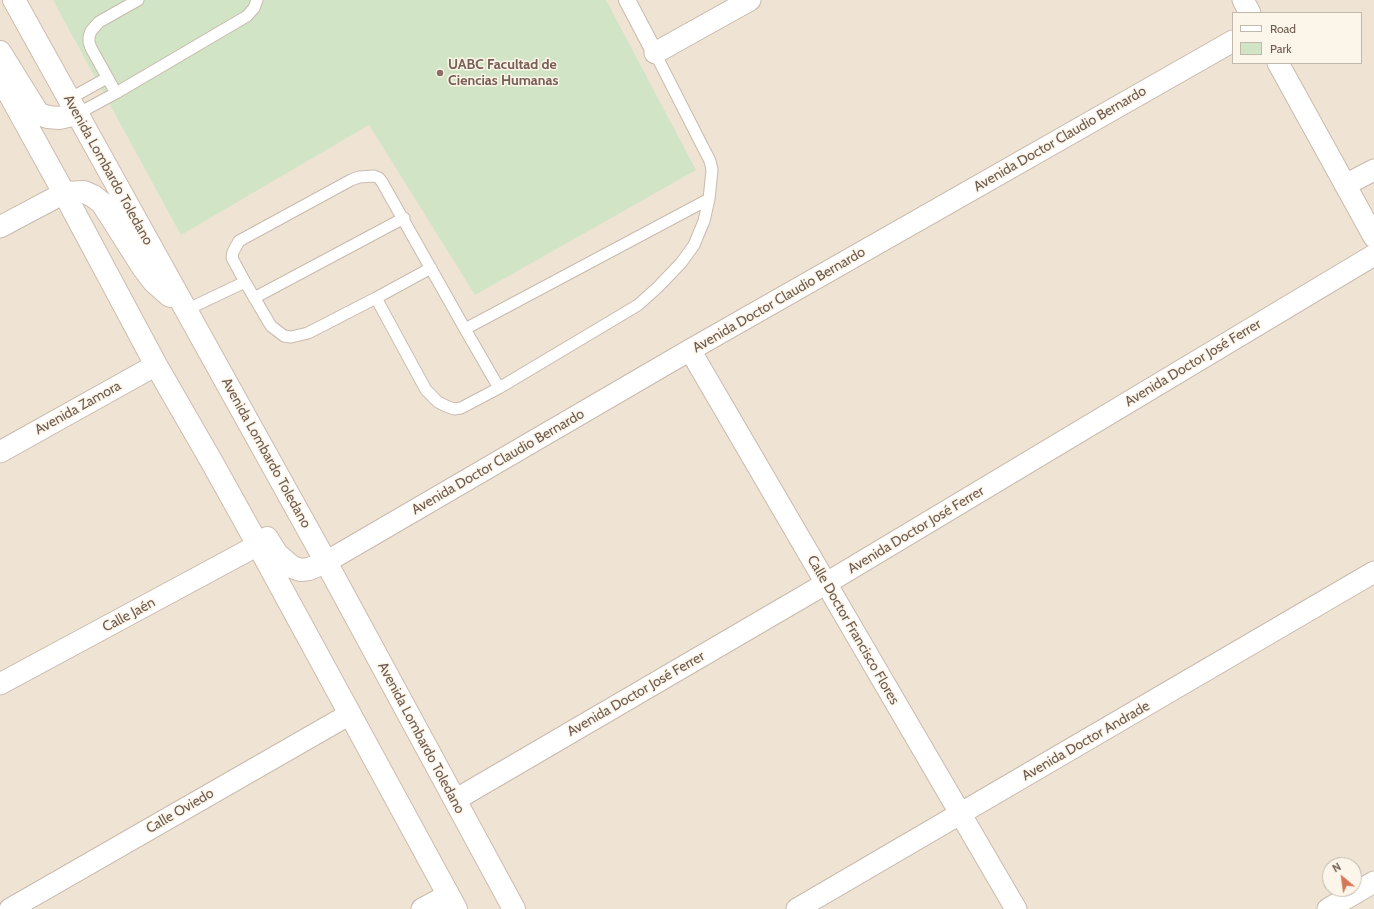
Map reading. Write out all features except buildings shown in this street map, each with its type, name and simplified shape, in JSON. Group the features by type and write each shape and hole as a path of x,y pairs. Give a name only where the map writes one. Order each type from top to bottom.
{"main road":[{"name":"Avenida Lombardo Toledano","path":"14,0 326,562 514,909"},
{"path":"0,52 39,114 59,118 73,106"},
{"path":"0,77 64,192 156,365 258,545 452,902"},
{"path":"64,192 84,192 93,196 102,203 144,269 154,282 186,310"},
{"path":"213,464 238,488 277,554 285,562 300,570 309,569 326,562"}],"street":[{"path":"627,0 655,53 750,0"},
{"name":"Avenida Doctor Claudio Bernardo","path":"326,562 690,350 1232,42"},
{"path":"1279,64 1374,237"},
{"path":"1345,185 1374,170"},
{"path":"0,228 64,192"},
{"name":"Avenida Doctor José Ferrer","path":"454,800 825,584 1374,255"},
{"name":"Calle Doctor Francisco Flores","path":"690,350 825,584 1016,909"},
{"name":"Avenida Zamora","path":"0,452 156,365"},
{"name":"Calle Jaén","path":"0,684 258,545"},
{"name":"Avenida Doctor Andrade","path":"797,909 1374,572"},
{"name":"Calle Oviedo","path":"10,909 350,714"},
{"path":"1328,909 1374,882"},
{"path":"422,909 452,902"}],"lane":[{"path":"116,93 107,78 88,37 99,22 138,0"},
{"path":"73,106 116,93 247,16 254,8 258,0"},
{"path":"376,298 426,390 438,402 454,409 461,408 499,388 638,305 681,263 694,244 704,221 709,199 712,170 710,161 655,53"},
{"path":"73,106 107,78"},
{"path":"431,268 308,333 291,337 284,336 271,326 232,258 233,252 239,241 351,180 368,175 379,178 404,218 499,388"},
{"path":"465,329 709,199"},
{"path":"254,298 404,218"},
{"path":"186,310 245,282"}],"shaded area":[{"path":"0,0 1374,0 1374,909 0,909"}],"green space":[{"path":"53,0 606,0 696,170 475,295 369,125 181,235"}],"place":[{"name":"UABC Facultad de Ciencias Humanas","path":"440,73"}]}
